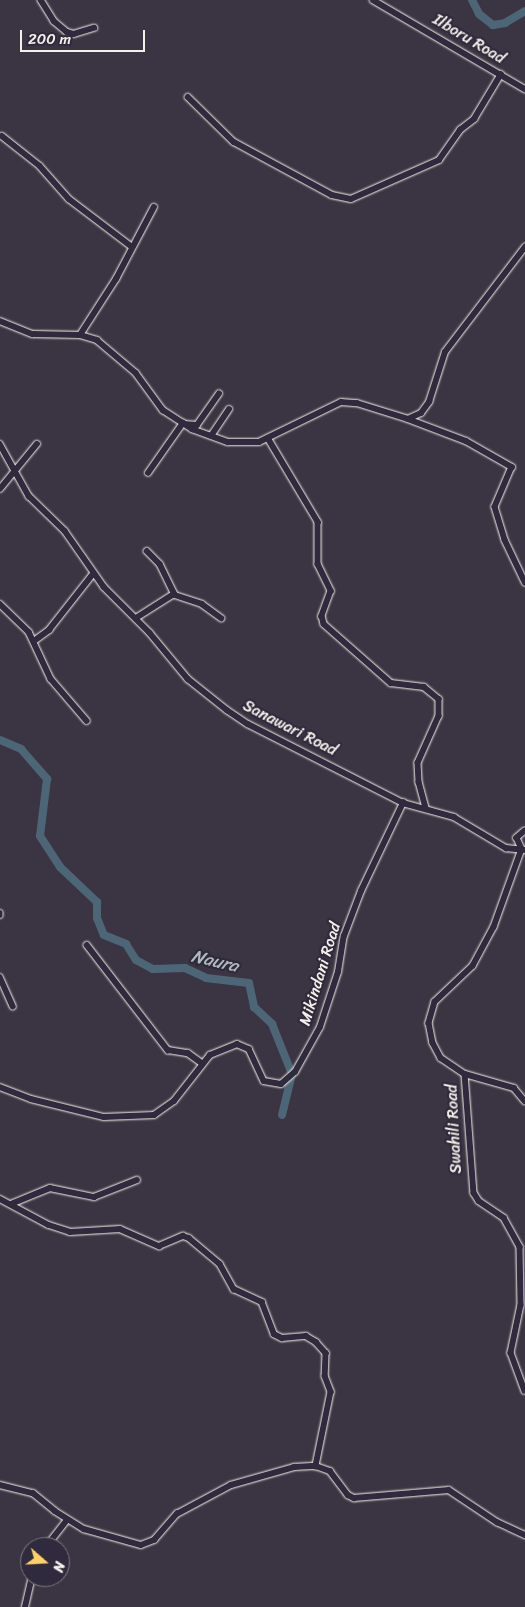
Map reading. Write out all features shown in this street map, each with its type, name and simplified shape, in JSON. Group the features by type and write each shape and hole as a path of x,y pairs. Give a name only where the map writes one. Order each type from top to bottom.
{"street":[{"path":"42,0 54,21 66,32 74,34 94,28"},
{"name":"Ilboru Road","path":"373,0 525,89"},
{"path":"188,97 234,142 332,195 350,199 439,160 460,130 474,119 500,74"},
{"path":"2,136 40,166 69,199 131,246"},
{"path":"80,335 116,279 131,246 154,207"},
{"path":"408,418 421,413 429,402 445,352 482,298 525,247"},
{"path":"0,322 33,334 80,335 97,340 117,354 136,373 163,410 210,436 228,442 259,442 342,402 357,403 408,418 466,441 512,467 495,507 505,540 525,582"},
{"path":"184,423 197,425 219,394"},
{"path":"210,436 228,409"},
{"path":"148,472 184,423"},
{"path":"268,438 318,522 318,564 330,591 322,616 324,624 391,683 424,687 439,699 439,716 418,763 418,776 426,809"},
{"name":"Sanawari Road","path":"0,444 29,496 65,531 93,574 136,618 188,680 248,724 403,803 454,817 506,848 524,850"},
{"path":"0,489 37,444"},
{"path":"147,551 160,564 174,594 202,604 221,618"},
{"path":"34,641 49,630 93,574"},
{"path":"136,618 174,594"},
{"path":"0,604 34,641 51,679 87,721"},
{"name":"Mikindani Road","path":"0,1086 30,1099 104,1117 145,1116 168,1108 202,1063 217,1052 237,1044 249,1049 254,1065 268,1084 281,1084 295,1072 320,1027 338,972 344,936 361,891 403,803"},
{"name":"Swahili Road","path":"525,831 517,838 524,850 494,927 473,966 443,993 431,1010 429,1029 433,1043 446,1064 465,1074 474,1193 479,1201 504,1218 518,1241 522,1255 521,1305 511,1353 525,1391"},
{"path":"87,945 168,1050 188,1053 202,1063"},
{"path":"0,977 13,1006"},
{"path":"465,1074 508,1086 518,1091 525,1101"},
{"path":"11,1204 50,1188 94,1197 137,1180"},
{"path":"0,1199 49,1225 70,1232 120,1229 159,1246 183,1236 189,1238 220,1264 234,1289 262,1302 274,1334 282,1338 306,1336 316,1342 326,1352 325,1376 331,1392 316,1466"},
{"path":"0,1485 33,1493 67,1520 96,1534 141,1545 154,1540 177,1514 231,1485 294,1467 316,1466 330,1471 348,1495 354,1498 449,1490 497,1522 525,1535"},
{"path":"54,1537 67,1520"},
{"path":"25,1607 30,1587"}],"waterway":[{"path":"472,0 479,14 493,25 505,23 525,11"},
{"name":"Naura","path":"0,740 21,749 47,779 40,836 60,867 97,902 97,918 104,935 126,944 136,960 153,969 185,968 206,978 249,983 254,1007 272,1024 292,1074 282,1115"}]}
